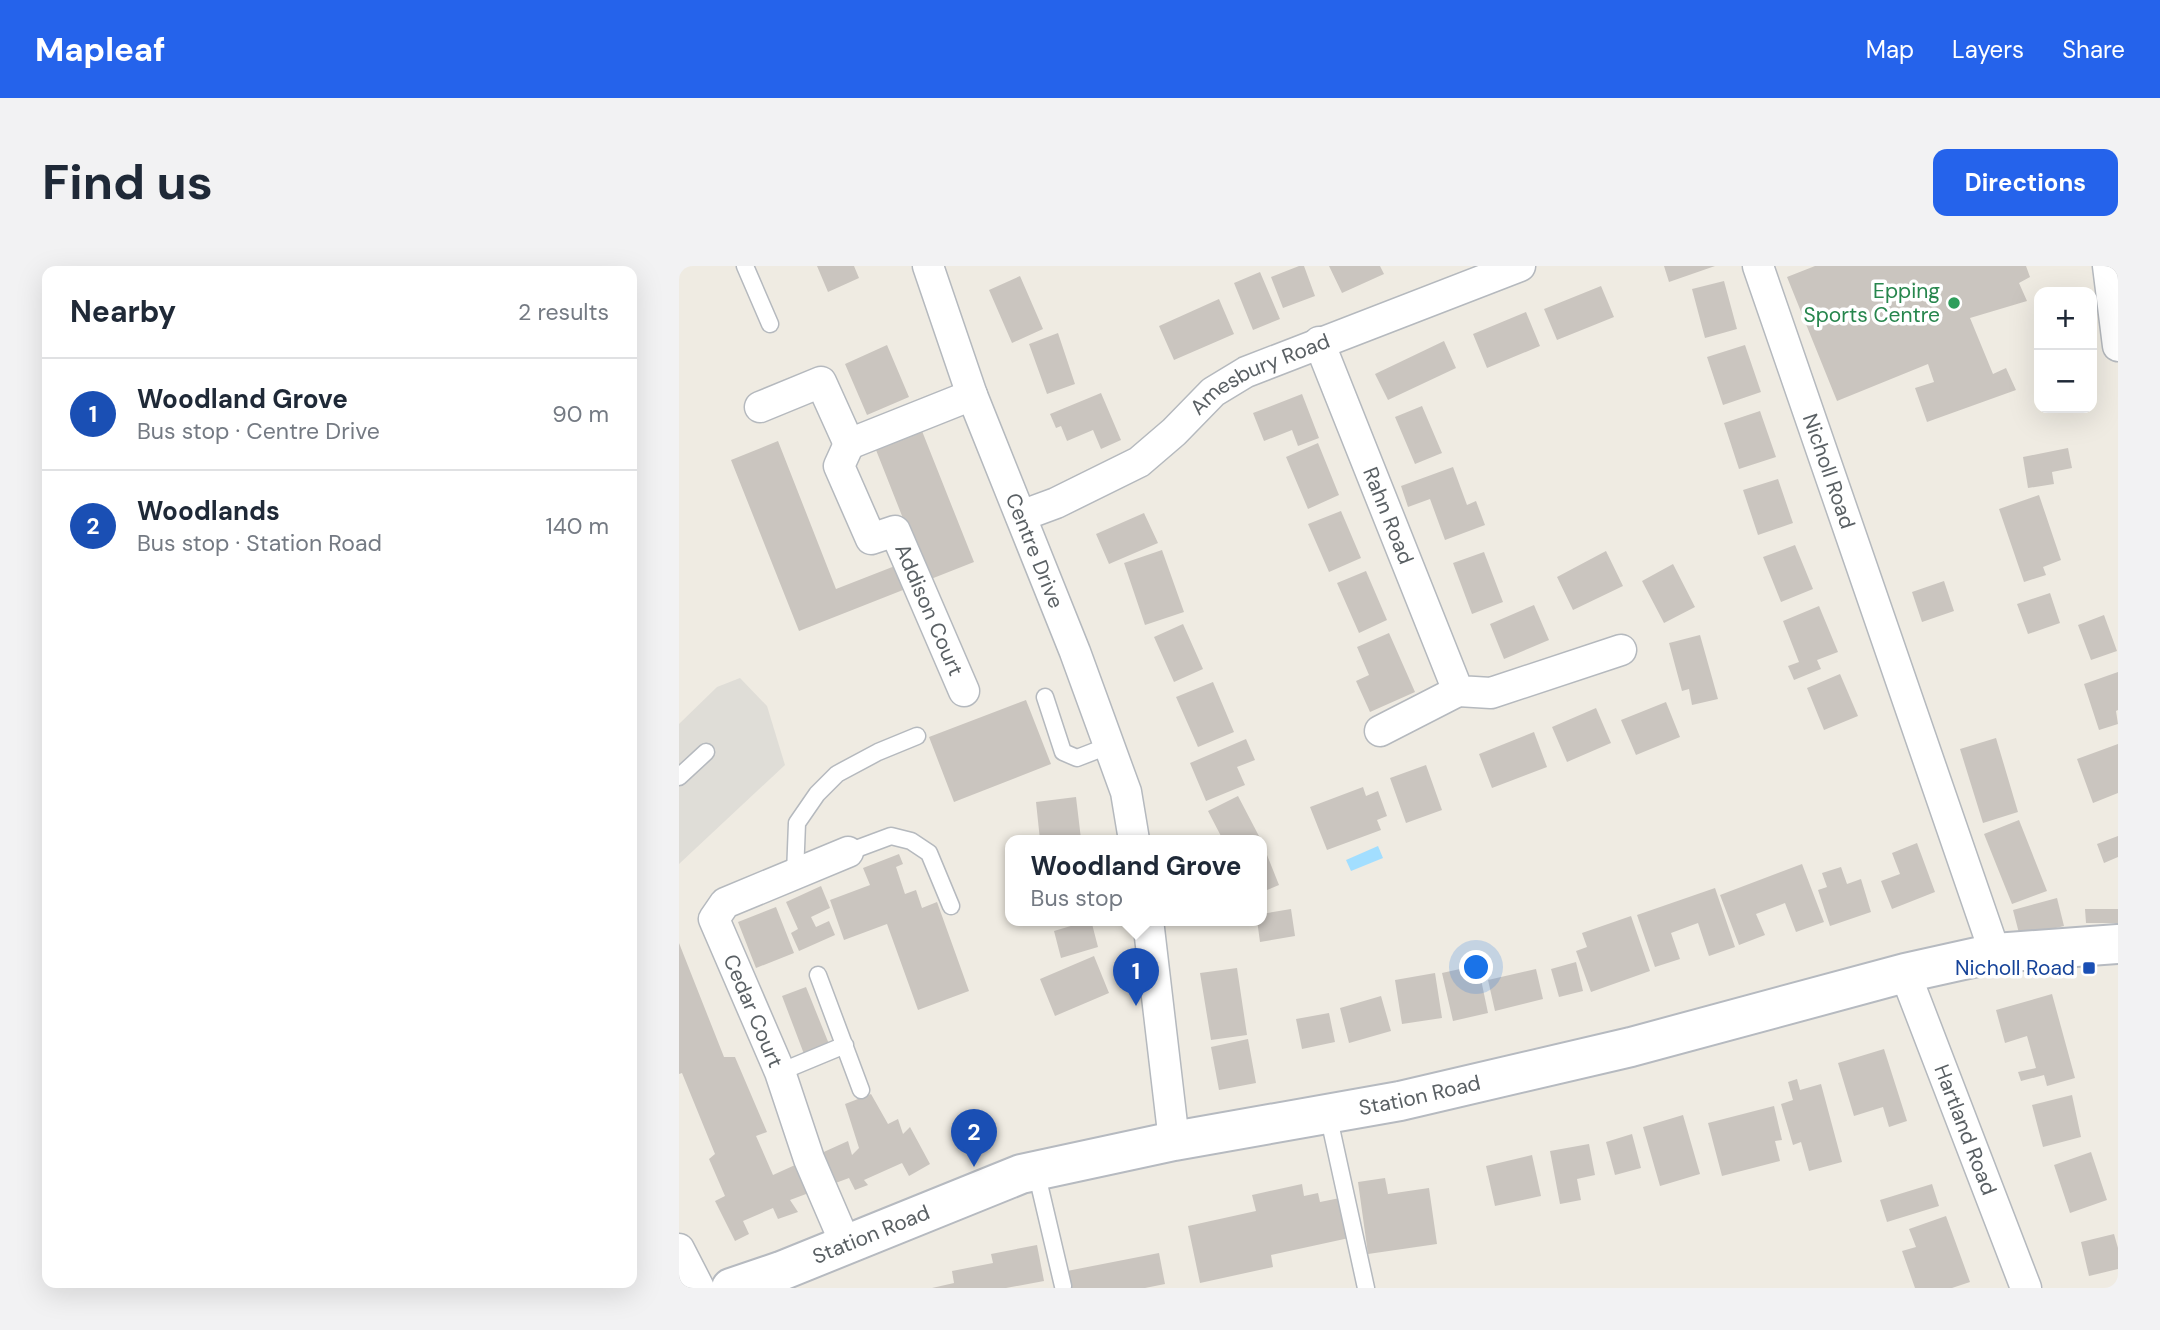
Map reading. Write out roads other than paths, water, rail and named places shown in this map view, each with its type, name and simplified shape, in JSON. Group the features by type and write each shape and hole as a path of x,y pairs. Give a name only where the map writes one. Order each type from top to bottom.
{"street":[{"name":"Centre Drive","path":"928,266 972,396 1075,652 1126,792 1133,835"},
{"name":"Amesbury Road","path":"1021,516 1056,503 1139,462 1174,432 1213,392 1246,372 1520,266"},
{"name":"Nicholl Road","path":"1758,266 1995,953"},
{"path":"2108,266 2118,346"},
{"name":"Rahn Road","path":"1319,342 1458,691"},
{"path":"760,407 821,382 849,444 972,396"},
{"name":"Addison Court","path":"849,444 839,466 871,539 895,531 964,691"},
{"path":"1380,731 1458,691 1491,693 1621,650"},
{"name":"Cedar Court","path":"846,1245 809,1159 780,1072 714,919 725,903 848,852"},
{"path":"1149,926 1174,1141"},
{"name":"Station Road","path":"731,1288 749,1284 1021,1174 1174,1141 1400,1101 1631,1047 1905,973 1995,953 2118,944"},
{"name":"Hartland Road","path":"1905,973 2026,1288"},
{"path":"679,1249 699,1288"}],"lane":[{"path":"745,266 770,324"},
{"path":"1045,696 1063,752 1077,758 1108,746"},
{"path":"795,874 797,822 817,794 837,774 878,752 917,736"},
{"path":"679,777 706,752"},
{"path":"848,852 891,836 911,841 929,853 951,906"},
{"path":"818,975 861,1090"},
{"path":"780,1072 845,1045"},
{"path":"1328,1114 1366,1288"},
{"path":"1036,1171 1063,1286"}],"water":[{"path":"1378,846 1383,858 1351,871 1346,860"}],"place":[{"name":"Epping Sports Centre","path":"1954,303"},
{"name":"Nicholl Road","path":"2089,968"},
{"name":"Woodland Grove","path":"1136,1006"},
{"name":"Woodlands","path":"974,1167"}]}
